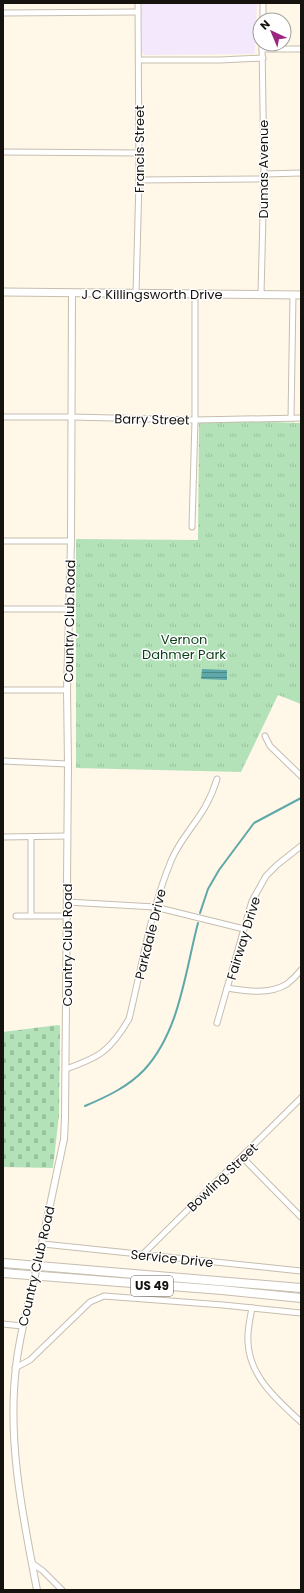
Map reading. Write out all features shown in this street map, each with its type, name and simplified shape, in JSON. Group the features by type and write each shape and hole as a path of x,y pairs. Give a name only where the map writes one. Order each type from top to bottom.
{"main road":[{"name":"J C Killingsworth Drive","path":"3,292 301,295"},
{"name":"US 49","path":"3,1263 301,1288"},
{"name":"US 49","path":"3,1273 222,1290 301,1298"}],"street":[{"name":"Francis Street","path":"136,294 139,180 138,3"},
{"path":"3,13 138,12"},
{"name":"Dumas Avenue","path":"261,295 264,176 262,52"},
{"path":"139,60 220,60 262,58"},
{"path":"3,152 139,153"},
{"path":"139,180 301,174"},
{"name":"Country Club Road","path":"37,1590 22,1508 14,1452 14,1396 22,1326 43,1244 64,1139 66,1069 67,690 71,541 72,293"},
{"path":"192,527 195,420 195,295"},
{"path":"292,295 292,418"},
{"name":"Barry Street","path":"3,417 72,416 195,420 301,418"},
{"path":"3,540 71,541"},
{"path":"3,609 68,610"},
{"path":"3,690 67,690"},
{"path":"265,736 270,746 301,776"},
{"path":"3,761 68,764"},
{"name":"Parkdale Drive","path":"66,1069 100,1055 120,1034 129,1019 155,906 172,859 180,843 204,808 217,779"},
{"path":"3,837 67,836"},
{"path":"31,837 31,915"},
{"name":"Fairway Drive","path":"217,1023 252,901 266,876 301,846"},
{"path":"67,902 155,906 244,929"},
{"path":"16,916 67,916"},
{"path":"227,988 256,992 278,988 287,984 301,970"},
{"name":"Bowling Street","path":"142,1255 301,1098"},
{"path":"242,1157 301,1217"},
{"name":"Service Drive","path":"43,1244 301,1271"},
{"path":"16,1368 30,1360 90,1302 99,1297 109,1296 202,1303 301,1313"},
{"path":"252,1308 247,1340 251,1363 261,1381 301,1422"},
{"path":"3,1324 22,1326"},
{"path":"32,1563 43,1571 62,1590"}],"shaded area":[{"path":"142,3 257,3 257,12 252,12 252,52 255,52 253,54 144,55 142,51"}],"green space":[{"name":"Vernon Dahmer Park","path":"199,420 301,423 301,704 278,695 241,772 76,768 76,539 198,540"},
{"path":"58,1025 60,1026 59,1115 53,1168 3,1167 3,1032"}],"water":[{"path":"202,669 227,670 227,680 201,679"}],"waterway":[{"path":"200,913 208,889 219,870 254,823 301,798"},
{"path":"85,1106 109,1095 131,1082 144,1070 156,1054 166,1037 180,1000 198,923"}]}
